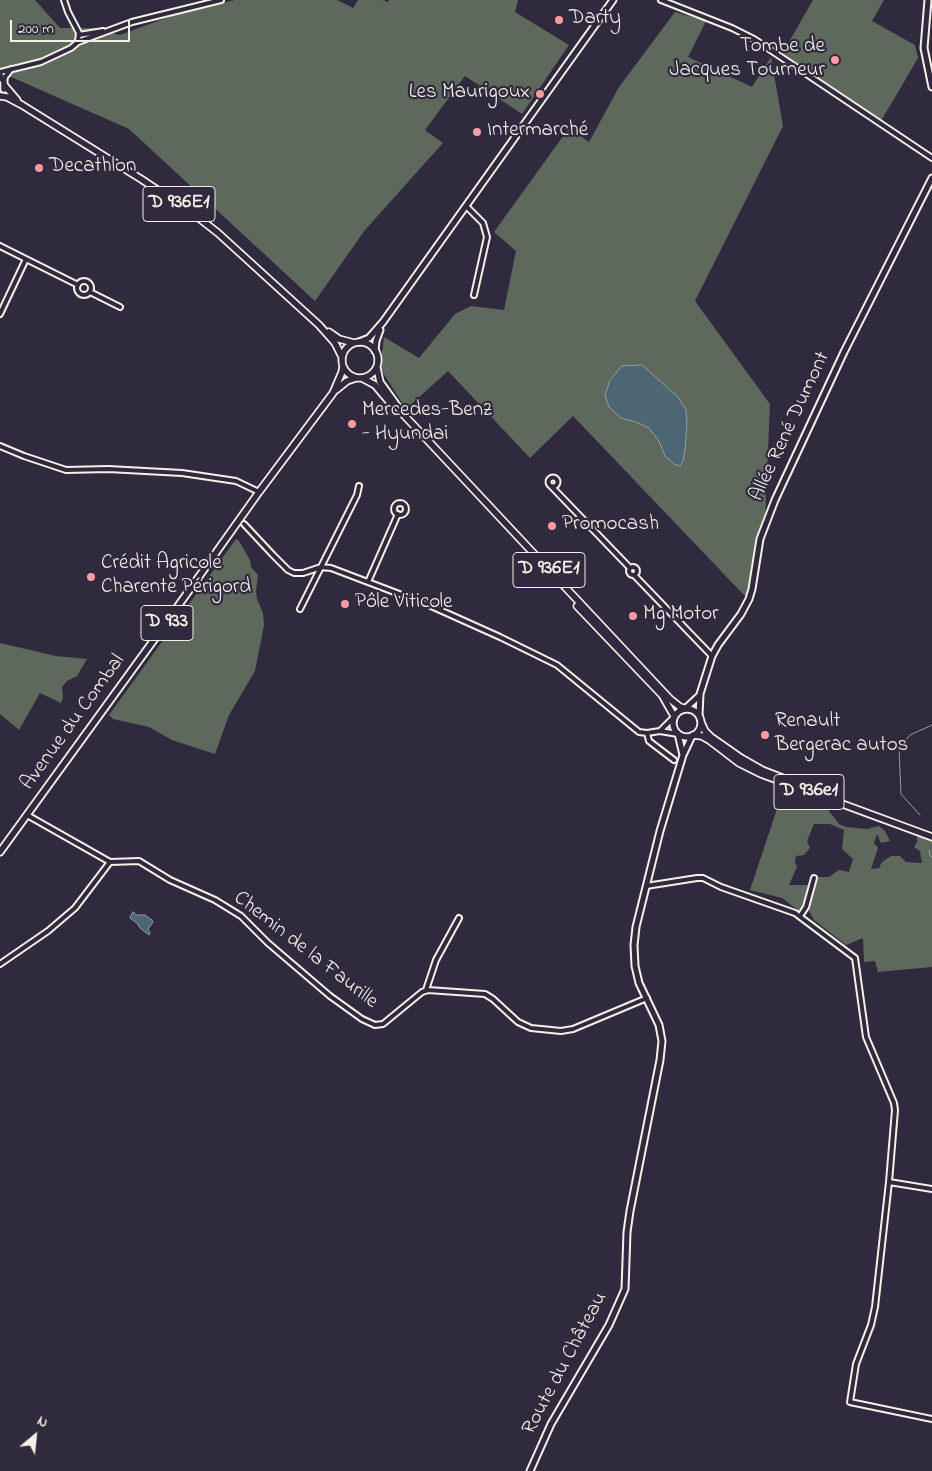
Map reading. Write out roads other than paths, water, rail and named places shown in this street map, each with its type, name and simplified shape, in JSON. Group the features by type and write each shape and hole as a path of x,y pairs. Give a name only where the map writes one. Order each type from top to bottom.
{"main road":[{"path":"0,74 4,84 0,95"},
{"name":"D 936E1","path":"4,84 22,105"},
{"name":"D 936E1","path":"0,95 22,105 196,215 224,238 318,326 335,343 342,357"},
{"name":"D 936E1","path":"318,326 339,339 356,343"},
{"path":"356,343 369,344 376,351 378,362 370,375 359,378 348,374 343,366 342,357 348,347 356,343"},
{"name":"D 933","path":"332,393 343,366"},
{"name":"D 936E1","path":"376,368 380,382 403,414 670,699 680,707 685,708"},
{"name":"D 936E1","path":"359,378 374,385 572,600"},
{"name":"D 933","path":"332,393 347,381 359,378"},
{"name":"Avenue du Combal","path":"0,852 332,393"},
{"name":"D 936e1","path":"572,600 655,688 667,703 673,717"},
{"path":"685,708 693,710 699,715 701,722 699,730 693,736 685,737 678,734 673,727 673,717 685,708"},
{"name":"D 936e1","path":"701,722 705,731 718,742 762,770 932,836"},
{"name":"D 936e1","path":"693,736 702,736 739,763 761,774 932,836"}],"street":[{"path":"64,0 79,35 78,42"},
{"path":"79,35 221,0"},
{"path":"356,343 369,338 383,322 613,0"},
{"path":"661,0 732,28 754,39 932,158"},
{"path":"928,0 924,48 932,87"},
{"path":"0,74 11,69 41,62 72,48 78,42 113,28"},
{"path":"4,84 5,77 11,69"},
{"name":"Allée René Dumont","path":"699,715 700,694 712,656 749,599 760,539 774,500 844,352 932,178"},
{"path":"466,206 484,223 487,237 474,295"},
{"path":"0,246 78,285"},
{"path":"0,314 26,259"},
{"path":"86,282 90,286 90,292 86,295 80,294 77,291 78,285 86,282"},
{"path":"90,292 120,307"},
{"path":"376,351 376,341 383,322"},
{"path":"0,446 66,470 108,469 182,473 236,482 259,492"},
{"path":"300,609 357,495 359,486"},
{"path":"552,486 630,568 635,567 637,570 634,575 712,656"},
{"path":"368,582 398,514"},
{"path":"245,526 282,564 294,573 303,573 321,567 331,568 431,606 557,665 639,732 660,731 678,734 683,755"},
{"name":"Allée René Dumont","path":"685,708 700,694"},
{"path":"660,731 673,717"},
{"path":"647,733 649,741 674,760"},
{"name":"Route du Château","path":"530,1471 551,1424 618,1308 625,1289 627,1232 630,1211 660,1060 662,1041 659,1025 639,983 635,966 634,945 636,927 683,755 693,736"},
{"path":"0,964 48,931 75,908 110,862 27,815"},
{"name":"Chemin de la Faurille","path":"110,862 139,861 170,880 215,900 241,916 330,996 375,1025 383,1024 426,991"},
{"path":"646,886 703,878 721,887 787,909 800,916 855,958 866,1037 894,1103 895,1110 875,1307 871,1325 856,1364 850,1402 932,1419"},
{"path":"800,916 806,907 814,878"},
{"path":"459,918 436,960 426,991 442,990 485,994 518,1022 531,1028 561,1031 573,1029 647,998"},
{"path":"889,1182 932,1189"}],"water":[{"path":"642,365 678,397 686,410 685,450 680,466 674,464 665,456 659,441 649,428 621,418 609,407 605,395 610,380 622,366"},
{"path":"133,912 137,915 145,915 152,920 153,922 148,929 149,935 131,919 130,917"}],"waterway":[{"path":"920,815 901,794 899,748 910,735 932,725"},
{"path":"929,850 932,857"}],"place":[{"name":"Darty","path":"559,20"},
{"name":"Tombe de Jacques Tourneur","path":"835,60"},
{"name":"Les Maurigoux","path":"540,94"},
{"name":"Intermarché","path":"477,132"},
{"name":"Decathlon","path":"39,168"},
{"name":"Mercedes-Benz - Hyundai","path":"352,424"},
{"name":"Promocash","path":"552,526"},
{"name":"Crédit Agricole Charente Périgord","path":"91,577"},
{"name":"Pôle Viticole","path":"345,604"},
{"name":"Mg Motor","path":"633,616"},
{"name":"Renault Bergerac autos","path":"765,735"}]}
